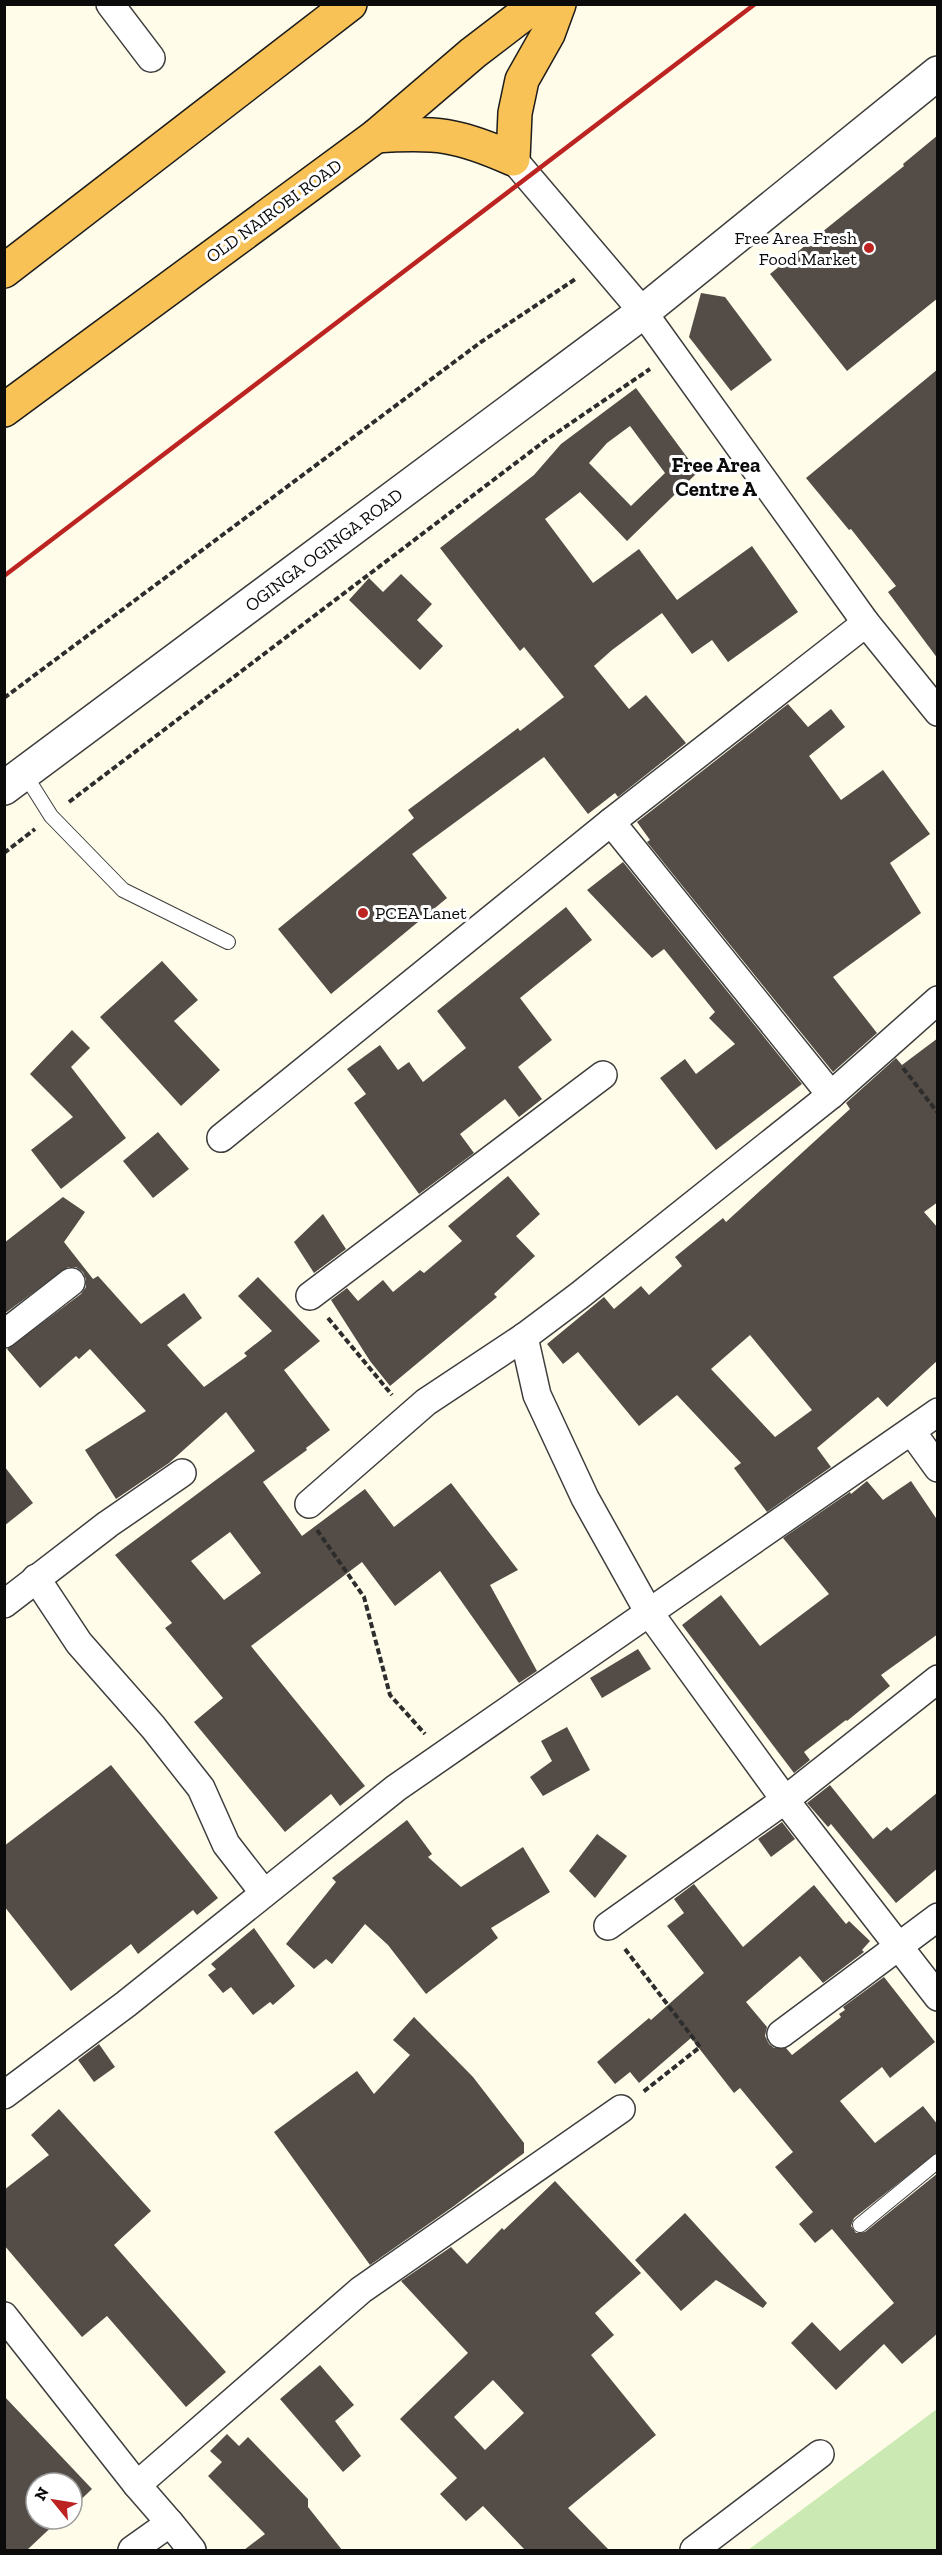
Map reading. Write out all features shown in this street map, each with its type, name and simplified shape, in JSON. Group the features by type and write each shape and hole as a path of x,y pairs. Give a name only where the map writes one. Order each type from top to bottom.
{"highway":[{"path":"4,271 350,4"},
{"name":"OLD NAIROBI ROAD","path":"4,410 376,136 473,53 537,4"},
{"path":"376,136 422,133 451,136 478,143 513,159 515,113 522,80 548,34 559,4"}],"street":[{"path":"110,4 151,58"},
{"name":"OGINGA OGINGA ROAD","path":"21,783 643,312 936,79"},
{"path":"513,159 643,312 866,623 938,712"},
{"path":"221,1138 611,822 866,623"},
{"path":"611,822 831,1095"},
{"path":"309,1504 426,1402 524,1337 831,1095 938,1000"},
{"path":"310,1296 603,1075"},
{"path":"4,1334 71,1282"},
{"path":"524,1337 537,1395 585,1498 648,1611 785,1800 938,1997"},
{"path":"4,2095 126,2004 396,1788 938,1412"},
{"path":"912,1432 938,1468"},
{"path":"4,1604 36,1578 182,1473"},
{"path":"36,1578 79,1643 153,1727 201,1788 226,1844 264,1893"},
{"path":"608,1926 785,1800 938,1679"},
{"path":"782,2034 938,1917"},
{"path":"137,2485 361,2290 621,2109"},
{"path":"4,2316 137,2485 192,2550"},
{"path":"694,2550 820,2454"},
{"path":"132,2550 170,2523"}],"lane":[{"path":"21,783 123,890 228,942"},
{"path":"860,2225 938,2161"}],"path":[{"path":"4,698 481,342 601,262"},
{"path":"4,853 49,812 546,440 672,353"},
{"path":"886,1046 938,1113"},
{"path":"310,1296 409,1417"},
{"path":"309,1504 312,1522 364,1597 390,1695 443,1755"},
{"path":"608,1926 700,2047 621,2109"}],"green space":[{"path":"937,2409 937,2550 748,2550"}],"building":[{"name":"Free Area Fresh Food Market","path":"938,135 938,298 847,371 770,274 904,166 903,164"},
{"path":"701,293 725,297 772,360 731,391 689,337"},
{"path":"938,369 938,659 888,592 896,586 851,529 849,530 806,478"},
{"path":"636,388 698,472 627,541 580,492 545,519 593,583 639,549 677,600 752,546 798,612 728,662 712,640 692,654 662,613 612,650 594,666 629,709 646,695 686,743 618,797 615,793 588,814 544,757 412,854 447,898 331,994 278,929 414,818 408,810 518,728 520,731 564,697 524,647 520,651 440,548 534,475 561,444","holes":["630,426 665,473 631,506 589,463 607,443"]},
{"path":"401,574 432,604 417,620 443,646 420,670 349,600 369,578 383,592"},
{"path":"788,704 808,727 831,709 845,727 809,756 841,800 883,770 930,834 890,863 921,913 833,977 877,1033 833,1072 647,842 650,840 637,822"},
{"path":"623,862 802,1084 716,1150 660,1078 685,1059 696,1074 735,1044 709,1018 715,1012 664,949 652,958 587,890"},
{"path":"566,907 592,940 520,998 552,1040 518,1067 542,1099 519,1117 505,1099 460,1134 474,1153 419,1194 354,1103 366,1094 347,1069 380,1045 398,1070 409,1062 423,1082 466,1048 437,1011"},
{"path":"162,961 198,1000 174,1021 220,1070 181,1106 100,1017"},
{"path":"72,1030 90,1048 71,1067 126,1138 61,1189 31,1150 73,1117 30,1074"},
{"path":"938,1038 938,1202 924,1212 938,1228 938,1360 887,1407 878,1397 817,1448 831,1467 767,1512 734,1468 741,1463 677,1395 639,1426 578,1352 563,1364 547,1344 604,1297 614,1309 641,1286 649,1295 682,1266 675,1257 723,1218 726,1222 850,1109 846,1103 896,1058 902,1065","holes":["750,1335 812,1410 775,1437 711,1369"]},
{"path":"158,1132 189,1169 153,1198 123,1161"},
{"path":"508,1176 540,1214 516,1236 535,1256 494,1294 497,1297 390,1386 370,1361 331,1300 347,1288 358,1301 383,1280 393,1292 420,1270 424,1273 462,1241 448,1226"},
{"path":"63,1197 85,1212 64,1242 93,1279 98,1276 141,1324 184,1293 202,1318 167,1345 204,1387 247,1356 244,1353 272,1331 238,1296 258,1277 320,1341 284,1370 330,1430 263,1482 302,1536 365,1489 394,1527 451,1483 518,1570 490,1585 537,1671 519,1683 440,1571 395,1606 362,1562 251,1646 365,1786 340,1806 331,1794 285,1832 194,1722 223,1698 165,1628 172,1623 115,1555 255,1451 226,1412 169,1463 116,1499 85,1450 146,1411 90,1349 79,1359 76,1356 40,1388 7,1349 81,1294 86,1287 86,1279 83,1272 76,1267 68,1267 4,1314 4,1243","holes":["230,1532 261,1573 224,1600 191,1561"]},
{"path":"323,1214 346,1249 314,1273 294,1242"},
{"path":"4,1466 33,1503 4,1526"},
{"path":"867,1481 883,1500 911,1481 938,1521 938,1634 881,1675 890,1686 804,1752 810,1760 794,1773 682,1625 721,1595 760,1646 829,1594 783,1538"},
{"path":"638,1649 651,1669 602,1698 590,1678"},
{"path":"567,1727 590,1770 543,1796 530,1777 552,1761 541,1741"},
{"path":"111,1765 218,1898 197,1915 193,1910 138,1954 131,1944 71,1991 4,1906 4,1846"},
{"path":"830,1785 873,1839 887,1827 891,1831 938,1792 938,1868 896,1903 831,1824 828,1827 807,1803"},
{"path":"407,1820 432,1854 428,1857 461,1887 523,1847 550,1892 491,1928 498,1938 426,1994 388,1945 365,1924 332,1964 326,1959 314,1969 286,1944 336,1882 332,1878"},
{"path":"782,1822 795,1839 771,1857 758,1839"},
{"path":"597,1834 627,1856 595,1898 569,1871"},
{"path":"694,1884 743,1947 814,1885 846,1924 849,1921 870,1941 862,1950 864,1952 823,1983 800,1956 746,2002 767,2027 765,2036 774,2048 786,2048 792,2055 841,2017 839,2014 845,2010 843,2007 884,1977 935,2042 890,2078 882,2067 840,2101 875,2143 923,2106 938,2125 938,2152 854,2218 851,2226 856,2233 865,2232 938,2173 938,2333 902,2364 884,2344 836,2390 791,2343 812,2322 840,2351 894,2303 832,2229 815,2243 799,2224 813,2212 775,2167 793,2152 740,2088 734,2093 691,2038 639,2083 630,2072 615,2084 597,2062 649,2018 651,2020 704,1973 667,1926 684,1913 674,1899"},
{"path":"254,1928 295,1986 273,2005 270,2002 253,2015 231,1987 223,1993 208,1975 216,1969 211,1964"},
{"path":"414,2017 473,2077 524,2143 524,2153 370,2265 274,2132 357,2071 374,2094 410,2055 393,2040"},
{"path":"99,2044 115,2067 94,2082 78,2060"},
{"path":"59,2109 151,2211 114,2245 226,2372 186,2407 107,2316 82,2337 4,2245 4,2190 49,2155 31,2135"},
{"path":"555,2181 641,2273 595,2313 614,2335 591,2355 656,2435 568,2508 609,2550 525,2550 483,2506 466,2521 440,2494 457,2478 400,2419 468,2353 401,2281 451,2247 467,2264 502,2228 504,2230","holes":["493,2380 524,2413 485,2450 454,2417"]},
{"path":"685,2213 767,2303 763,2308 716,2280 681,2311 635,2260"},
{"path":"320,2365 354,2405 335,2421 361,2456 343,2472 280,2399"},
{"path":"4,2396 75,2471 24,2471 24,2531 47,2531 27,2550 4,2550"},
{"path":"227,2434 239,2446 248,2437 308,2499 308,2507 342,2550 244,2550 265,2534 208,2476 222,2462 210,2451"},
{"path":"84,2481 92,2489 84,2497"}],"railway":[{"path":"4,576 755,4"}],"place":[{"name":"Free Area Fresh Food Market","path":"869,248"},
{"name":"PCEA Lanet","path":"363,913"}],"district":[{"name":"Free Area Centre A","path":"716,477"}]}
